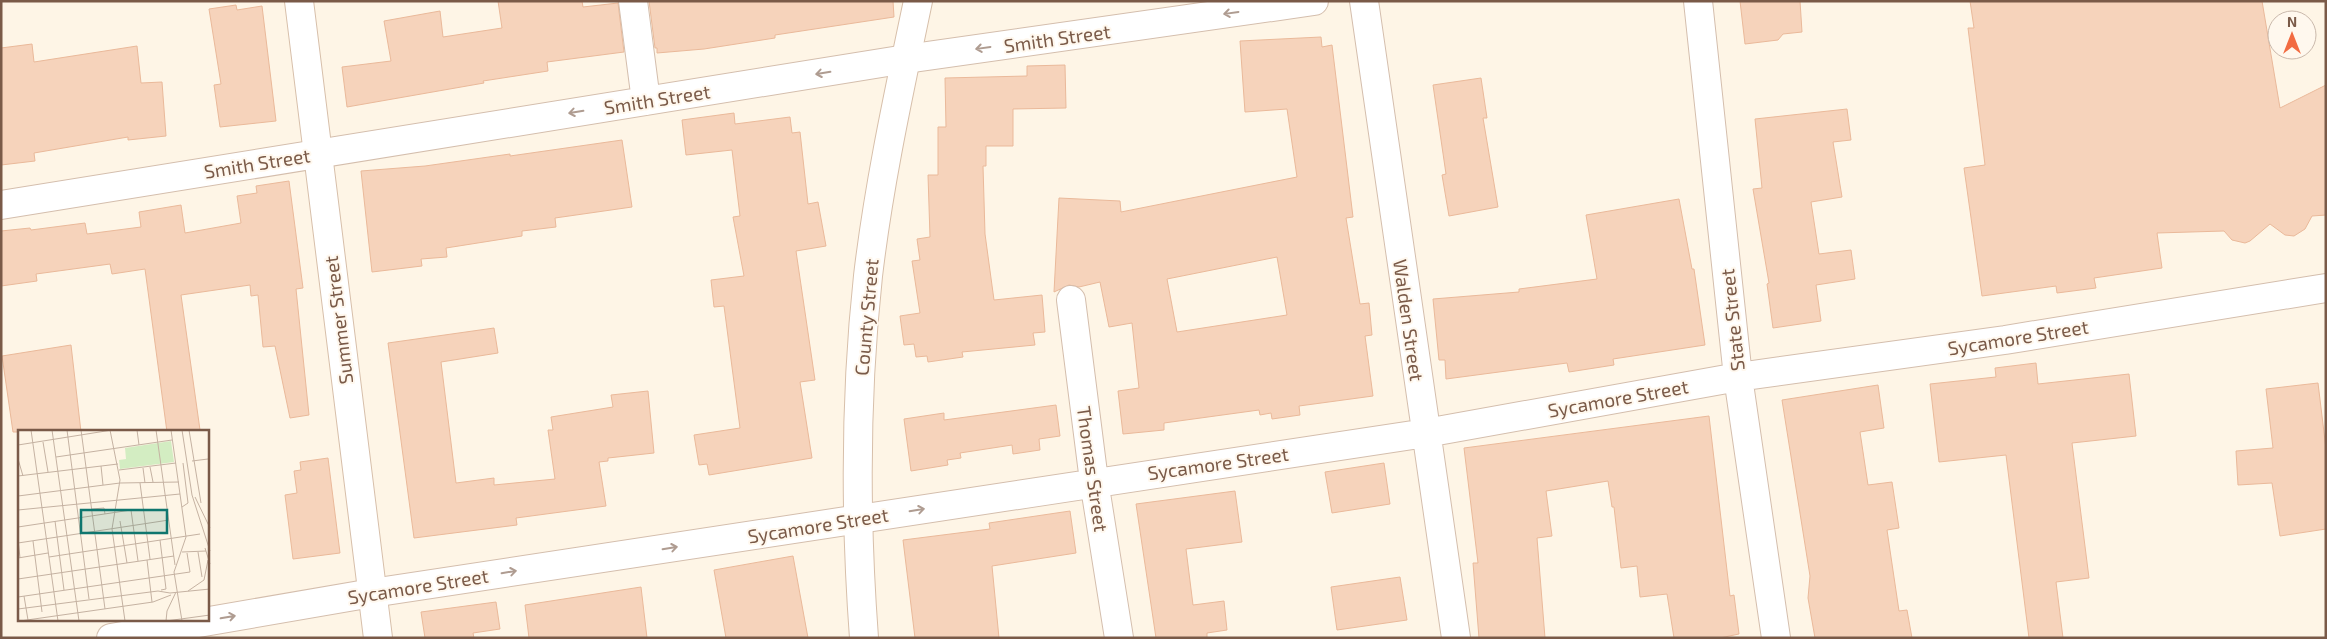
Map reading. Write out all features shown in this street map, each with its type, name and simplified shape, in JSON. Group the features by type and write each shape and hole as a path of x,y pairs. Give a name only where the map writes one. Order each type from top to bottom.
{"street":[{"name":"Summer Street","path":"299,1 378,638"},
{"path":"633,1 646,101"},
{"name":"County Street","path":"864,638 858,520 859,394 868,276 886,157 918,1"},
{"name":"Smith Street","path":"1,205 906,59 1314,1"},
{"name":"Walden Street","path":"1364,1 1456,638"},
{"name":"State Street","path":"1698,1 1738,377 1776,638"},
{"name":"Sycamore Street","path":"209,621 372,592 1426,433 1738,377 2006,340 2326,288"},
{"name":"Thomas Street","path":"1071,300 1094,482 1119,638"},
{"name":"Sycamore Street","path":"111,638 202,622"}],"building":[{"path":"498,1 582,1 583,7 618,3 624,52 547,62 548,71 483,81 484,83 347,107 342,67 391,61 384,21 440,11 443,37 502,28"},
{"path":"649,1 893,1 894,17 775,35 775,38 704,49 657,53"},
{"path":"1740,1 1800,1 1802,32 1783,34 1778,40 1745,44"},
{"path":"1970,1 2262,1 2267,31 2267,60 2272,60 2280,108 2326,85 2326,215 2312,216 2305,229 2294,236 2285,235 2270,224 2245,243 2232,240 2224,231 2157,233 2162,268 2094,278 2096,288 2057,293 2056,286 1982,296 1964,168 1985,165 1968,28 1974,28"},
{"path":"236,5 237,10 262,6 276,121 220,127 214,85 221,84 209,9"},
{"path":"1321,37 1322,47 1332,45 1353,217 1346,218 1360,304 1369,303 1372,335 1365,336 1373,396 1299,406 1300,415 1272,419 1271,413 1260,415 1259,410 1164,423 1164,430 1123,434 1118,391 1139,388 1132,323 1109,327 1100,282 1079,287 1069,285 1054,292 1059,198 1120,201 1121,212 1297,177 1287,109 1245,112 1240,41","holes":["1277,257 1287,315 1177,332 1167,279"]},
{"path":"32,44 34,62 137,46 141,83 162,82 166,136 128,140 128,137 34,153 35,161 1,165 1,48"},
{"path":"1065,65 1066,108 1013,109 1013,146 986,146 986,166 983,166 985,234 994,300 1042,295 1045,332 1033,333 1035,345 962,352 963,357 928,362 927,356 916,357 914,344 904,345 900,316 920,313 912,261 920,260 917,239 930,237 928,175 938,175 938,127 946,127 945,78 1027,76 1027,66"},
{"path":"1481,78 1487,118 1483,118 1498,207 1449,216 1442,175 1446,174 1433,85"},
{"path":"1847,109 1851,140 1833,142 1842,197 1811,202 1819,254 1851,250 1855,279 1816,285 1821,321 1773,328 1767,284 1769,283 1753,189 1762,188 1755,119"},
{"path":"734,113 735,124 790,117 792,133 800,132 808,204 818,202 826,246 796,251 815,380 800,382 812,458 709,475 707,464 699,465 694,435 740,428 724,306 714,307 711,280 744,276 733,217 740,216 732,150 686,155 682,120"},
{"path":"622,140 632,207 555,218 556,227 522,231 522,236 446,248 447,257 421,259 422,266 372,272 361,171 425,166 510,154 510,156"},
{"path":"289,181 303,288 296,289 309,415 290,418 275,346 263,347 258,295 251,296 250,285 181,295 200,430 167,430 145,269 112,274 110,264 36,274 37,281 1,286 1,231 30,228 31,230 85,223 87,234 141,227 139,212 181,205 185,233 241,223 237,196 257,193 256,186"},
{"path":"1679,199 1692,269 1694,269 1705,345 1613,359 1614,365 1569,372 1567,363 1446,379 1445,360 1439,360 1433,299 1519,292 1519,289 1597,279 1586,215"},
{"path":"494,328 498,353 441,362 456,483 494,478 494,485 555,479 548,430 553,430 551,417 613,407 611,395 648,391 654,453 608,458 608,461 599,462 606,506 516,518 517,525 414,538 388,343"},
{"path":"71,345 81,430 18,430 18,432 13,432 2,356"},
{"path":"2036,363 2038,384 2129,374 2136,436 2072,443 2089,578 2056,582 2063,638 2029,638 2006,455 1939,462 1930,384 1996,377 1995,368"},
{"path":"2318,383 2326,449 2326,529 2280,536 2272,483 2238,485 2236,451 2273,448 2266,389"},
{"path":"1878,385 1884,428 1860,432 1868,485 1892,482 1899,528 1887,530 1899,611 1907,610 1912,638 1815,638 1808,598 1810,576 1782,400"},
{"path":"1056,405 1060,436 1039,439 1040,450 1013,454 1012,445 960,453 961,458 947,460 948,465 911,471 904,419 944,413 944,420"},
{"path":"1709,416 1730,596 1734,595 1739,634 1720,638 1674,638 1667,594 1640,597 1637,566 1621,568 1614,507 1612,507 1608,481 1546,491 1552,536 1537,538 1545,638 1479,638 1473,563 1478,563 1464,448"},
{"path":"328,458 340,553 293,559 285,495 297,493 294,471 301,470 300,462"},
{"path":"1384,463 1390,504 1332,513 1325,472"},
{"path":"1235,491 1242,542 1186,549 1193,605 1224,601 1227,630 1207,633 1207,638 1156,638 1136,504"},
{"path":"1070,511 1076,553 992,566 999,638 915,638 903,540 990,529 989,523"},
{"path":"793,556 808,638 726,638 714,570"},
{"path":"1400,577 1407,620 1337,630 1331,587"},
{"path":"641,587 647,638 529,638 525,605"},
{"path":"496,602 500,629 473,633 474,638 425,638 421,612"}]}
